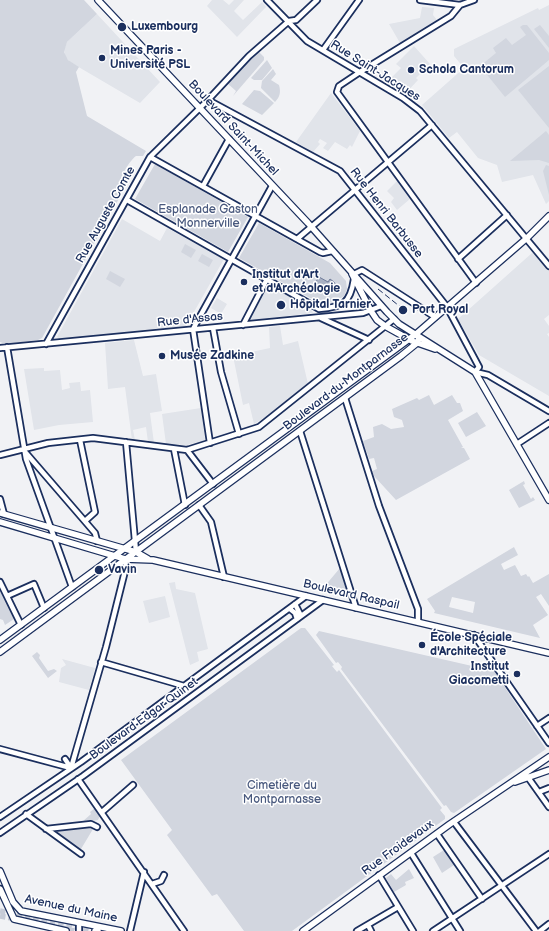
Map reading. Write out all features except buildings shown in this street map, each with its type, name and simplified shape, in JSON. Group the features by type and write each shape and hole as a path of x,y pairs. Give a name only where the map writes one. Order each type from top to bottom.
{"main road":[{"name":"Boulevard Saint-Michel","path":"98,0 311,227 353,275"},
{"path":"416,334 527,238 549,216"},
{"path":"353,275 394,320 475,372 549,500"},
{"path":"353,275 371,311 385,326 408,339 441,351"},
{"name":"Boulevard du Montparnasse","path":"0,640 408,339 416,334 419,338 417,343 345,398 0,652"},
{"name":"Boulevard Raspail","path":"2,514 136,552 148,559"},
{"name":"Boulevard Raspail","path":"0,522 126,559 148,559 549,653"},
{"name":"Rue Froidevaux","path":"303,931 454,822 508,785 527,775 549,756"},
{"name":"Rue Froidevaux","path":"527,775 549,770"},
{"name":"Avenue du Maine","path":"0,871 16,907 25,912 121,931"},
{"name":"Avenue du Maine","path":"0,889 9,908 17,920 66,931"}],"street":[{"name":"Rue Saint-Jacques","path":"267,0 307,41 403,98 420,111 549,266"},
{"name":"Rue Auguste Comte","path":"46,344 150,157 208,100 250,54 288,21 296,20 317,0"},
{"path":"323,50 359,0"},
{"path":"420,0 460,5 474,0"},
{"path":"458,0 460,5"},
{"path":"460,5 451,16 360,72 339,86 337,90 338,95 476,283"},
{"name":"Rue Henri Barbusse","path":"208,100 340,171 448,307 479,367 475,372"},
{"path":"297,239 432,125"},
{"path":"203,186 229,139"},
{"path":"150,157 322,253 332,251"},
{"path":"210,443 193,330 272,186"},
{"path":"127,200 319,309 336,307 346,301 351,293 353,275 362,270 435,317"},
{"path":"458,258 507,215"},
{"path":"243,325 267,279"},
{"name":"Rue d'Assas","path":"0,348 320,318 371,311 381,306"},
{"path":"319,309 320,318 369,340"},
{"path":"0,455 48,443 93,438 187,450 239,434 259,427 265,423 394,320"},
{"path":"213,328 221,372 239,434"},
{"path":"7,347 23,449 72,587"},
{"path":"475,372 488,375 549,411"},
{"path":"345,398 379,506 418,609 418,622"},
{"path":"517,444 549,423"},
{"path":"300,431 356,608"},
{"path":"80,440 95,512 85,521"},
{"path":"126,442 136,552"},
{"path":"23,449 29,458 95,533 97,541"},
{"path":"174,449 184,505"},
{"path":"187,450 213,484"},
{"path":"0,499 2,514"},
{"path":"199,505 211,522 224,577"},
{"path":"71,768 102,662 126,567 126,559"},
{"path":"0,582 21,625"},
{"path":"7,596 34,584 44,608"},
{"name":"Boulevard Edgar Quinet","path":"0,817 71,768 306,596"},
{"name":"Boulevard Edgar Quinet","path":"0,833 78,779 323,600"},
{"path":"295,604 299,618"},
{"path":"290,609 296,612 299,618"},
{"path":"474,635 549,743"},
{"path":"102,662 184,686"},
{"path":"537,726 549,718"},
{"path":"0,749 71,768"},
{"path":"65,759 71,768"},
{"path":"527,775 549,807"},
{"path":"78,779 184,931"},
{"path":"102,812 133,785"},
{"path":"539,792 549,788"},
{"path":"26,814 80,854"},
{"path":"454,822 536,931"},
{"path":"46,828 91,824 97,827"},
{"path":"437,834 482,899"},
{"path":"411,853 460,931"},
{"path":"434,931 547,855 549,861"},
{"path":"130,931 144,872"},
{"path":"152,884 161,881 164,874"},
{"path":"379,875 413,931"},
{"path":"357,931 398,907"},
{"path":"79,923 79,931"},
{"path":"540,931 549,924"},
{"path":"368,925 371,931"}],"shaded area":[{"path":"212,0 223,0 229,5 234,0 244,0 234,11 243,20 262,2 266,7 237,37 207,6"},
{"path":"549,5 549,201 546,204 533,175 502,182 497,165 478,158 457,132 449,138 422,105 464,68 454,56 454,49 538,8 539,10"},
{"path":"422,7 434,8 433,15 437,20 400,43 389,24 420,18"},
{"name":"Mines Paris - Université PSL","path":"97,14 160,82 140,103 70,62 65,56 64,50 67,42"},
{"name":"Schola Cantorum","path":"414,46 430,64 416,78 418,80 405,94 386,83 401,68 396,64"},
{"path":"331,93 360,131 352,147 350,145 347,149 335,142 328,151 323,148 327,143 320,139 318,142 320,144 313,152 296,142"},
{"path":"397,181 410,199 397,210 391,202 394,198 387,191"},
{"path":"122,219 160,241 167,228 224,259 186,326 60,339 57,337"},
{"path":"532,253 535,254 549,270 549,315 544,319 549,326 549,333 547,334 549,337 549,396 479,355 458,319"},
{"name":"Hôpital Tarnier","path":"269,285 311,309 313,313 252,320 250,318"},
{"path":"217,298 227,304 221,314 211,308"},
{"path":"280,326 283,345 298,341 308,384 275,411 254,424 249,403 243,405 233,356 270,348 269,327"},
{"path":"134,340 143,376 156,374 162,411 150,413 154,443 148,442 146,427 133,430 135,440 132,440 125,387 108,389 105,343"},
{"path":"44,368 44,371 60,370 62,390 70,388 69,383 80,382 81,391 90,390 93,422 59,425 34,430 24,369"},
{"path":"201,408 205,440 187,445 166,444 162,414"},
{"path":"175,582 176,589 195,593 208,649 197,652 199,661 190,665 169,583"},
{"path":"165,596 170,617 149,623 143,601"},
{"path":"62,659 95,668 89,690 59,682 61,668 66,665"}],"green space":[{"path":"0,0 84,0 97,14 67,42 64,52 68,60 79,67 76,72 87,116 146,151 143,156 136,156 133,158 124,171 119,185 119,189 122,193 42,338 38,340 6,344 0,342"},
{"path":"527,25 549,53 549,60 505,97 480,66 496,53 493,48 506,38 512,45 526,35 520,27"},
{"path":"540,25 549,36 549,48 534,29"},
{"path":"258,51 264,57 264,60 233,96 236,91 227,83"},
{"path":"267,60 272,68 262,80 254,80 251,78"},
{"path":"549,66 549,128 518,90"},
{"path":"273,69 276,74 271,80 279,85 280,90 280,94 275,102 261,88 262,81"},
{"path":"254,90 260,91 274,103 262,115 242,104"},
{"path":"546,131 549,135 549,163 539,160 510,161"},
{"name":"Esplanade Gaston Monnerville","path":"155,164 248,217 228,252 135,199"},
{"path":"546,165 549,166 549,195 543,171"},
{"path":"259,223 330,263 346,281 347,289 344,296 333,303 310,298 239,258"},
{"path":"185,244 196,250 191,258 181,252"},
{"path":"202,254 213,260 209,267 198,261"},
{"path":"110,271 125,279 120,287 106,279"},
{"path":"429,395 434,405 452,395 457,403 460,403 463,411 448,420 463,447 461,448 464,448 470,459 396,500 374,476 372,471 377,469 374,458 369,459 363,441 374,437 373,427 382,424 391,429 404,427 402,420 394,417 392,409 417,398 419,400"},
{"path":"477,412 486,426 466,437 458,423"},
{"path":"524,481 525,484 523,485 531,499 533,497 535,500 519,508 509,490"},
{"path":"514,547 518,555 501,564 504,570 515,565 521,576 526,574 533,583 549,574 549,606 541,594 536,597 548,615 533,625 540,638 434,613 435,611 427,599","holes":["452,597 475,602 473,613 449,607"]},
{"path":"340,568 347,591 324,587"},
{"path":"0,590 14,619 5,625 3,620 0,619"},
{"name":"Cimetière du Montparnasse","path":"301,628 305,628 334,665 332,666 337,672 339,670 442,808 440,810 445,816 445,819 292,931 244,931 217,894 212,896 167,835 172,830 121,760"},
{"path":"319,631 494,671 546,749 454,813 451,812 446,805 444,806 341,669 342,667 338,662 336,663 316,635"},
{"path":"37,652 40,655 39,658 48,671 54,669 57,671 48,678 32,656"},
{"path":"95,808 100,816 98,820 82,822 91,814 90,812"},
{"path":"92,827 93,829 79,850 55,832 56,830"},
{"path":"444,850 454,865 442,873 433,857"},
{"path":"409,869 414,878 405,882 406,885 394,892 386,878 391,874 396,880"}],"water":[{"path":"319,277 328,282 330,279 334,282 337,287 335,292 328,293 324,290 325,288 316,283"}],"tunnel":[{"path":"0,911 95,931"},
{"path":"0,916 17,919"},
{"path":"61,928 74,931"}],"railway":[{"path":"378,289 403,309"}],"place":[{"name":"Luxembourg","path":"122,27"},
{"name":"Mines Paris - Université PSL","path":"102,58"},
{"name":"Schola Cantorum","path":"411,70"},
{"name":"Institut d'Art et d'Archéologie","path":"244,282"},
{"name":"Hôpital Tarnier","path":"281,305"},
{"name":"Port Royal","path":"403,310"},
{"name":"Musée Zadkine","path":"162,356"},
{"name":"Vavin","path":"99,570"},
{"name":"École Spéciale d'Architecture","path":"422,645"},
{"name":"Institut Giacometti","path":"517,674"}]}
